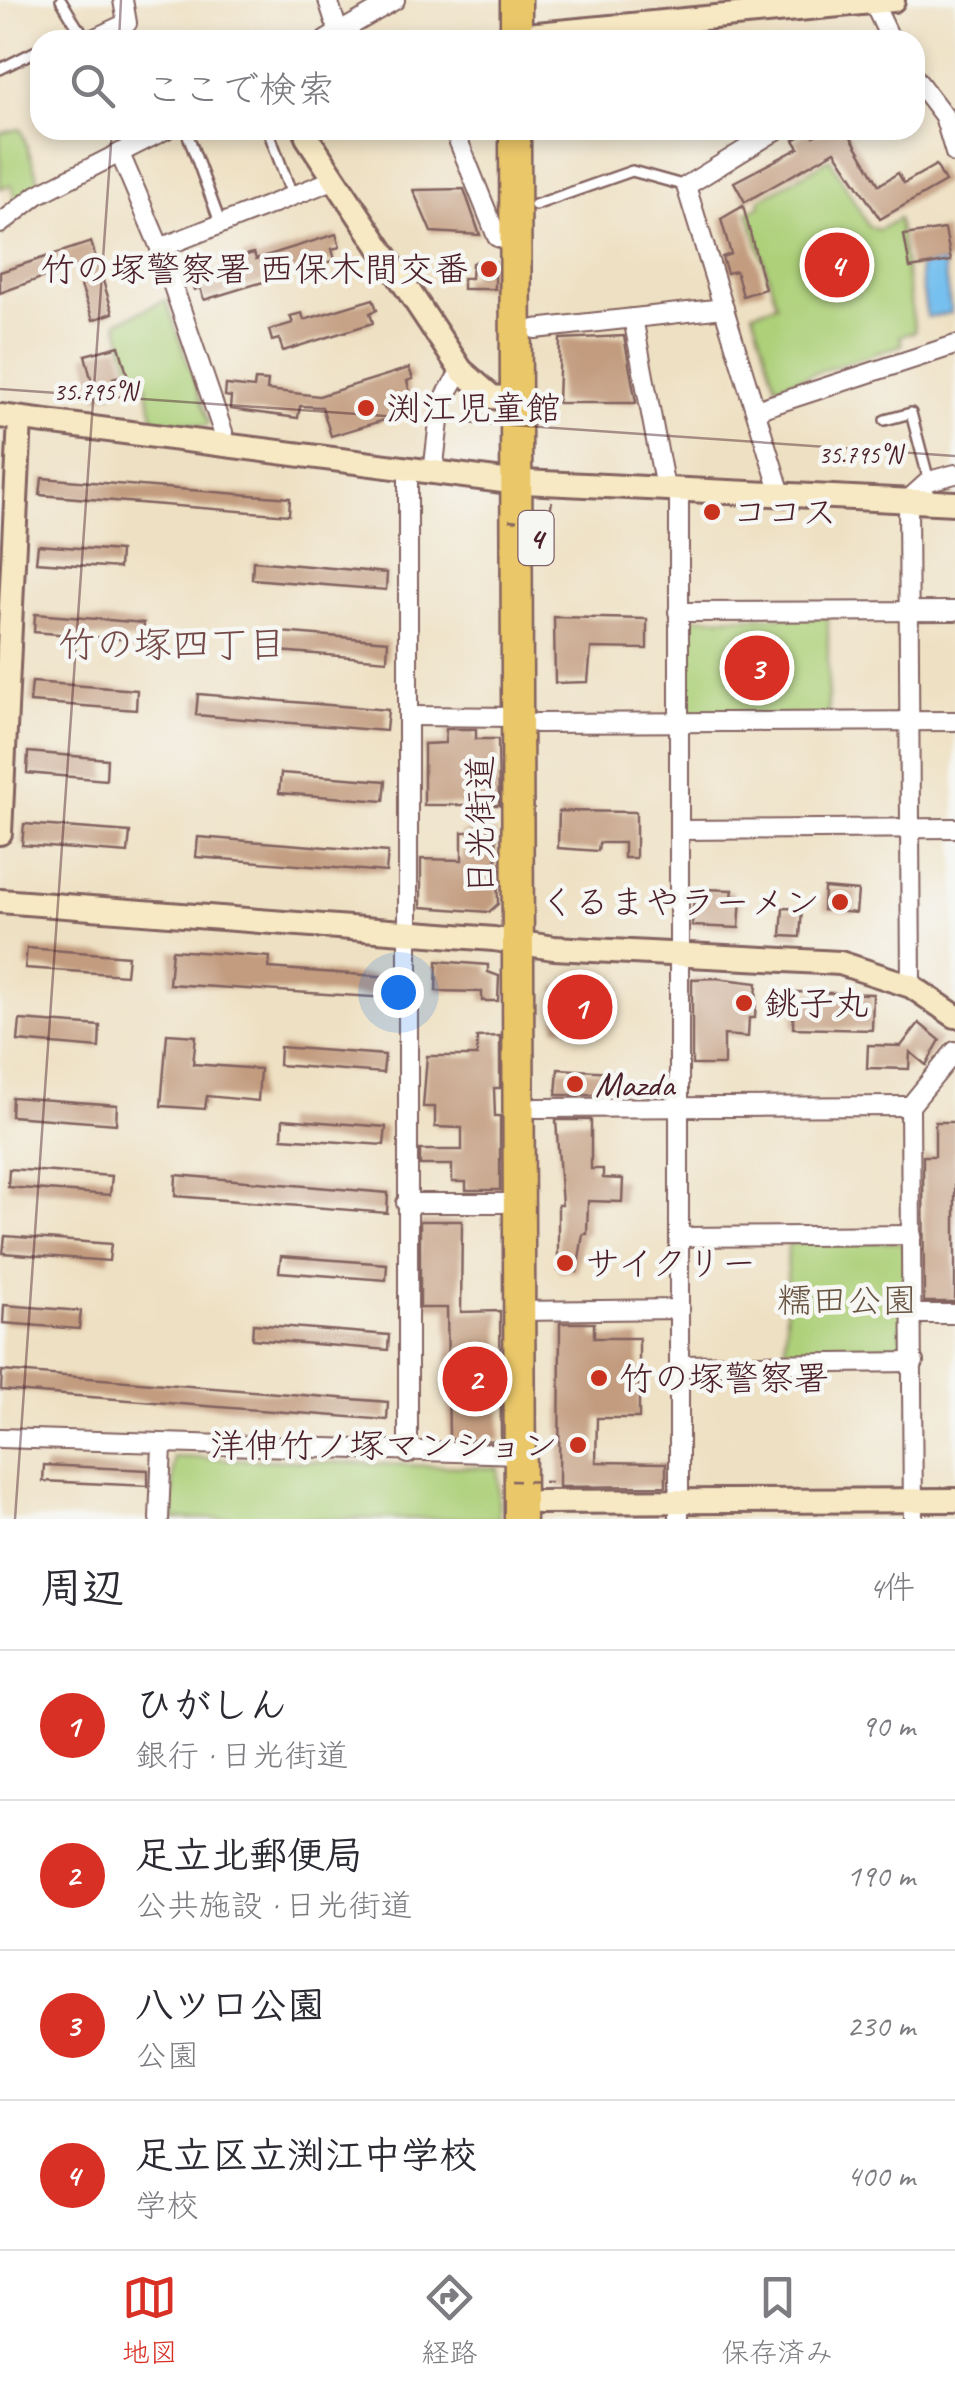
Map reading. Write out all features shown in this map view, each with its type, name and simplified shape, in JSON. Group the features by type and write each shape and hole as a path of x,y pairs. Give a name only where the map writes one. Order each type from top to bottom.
{"highway":[{"path":"516,0 523,30"},
{"path":"527,30 534,0"},
{"name":"日光街道","path":"516,140 515,399 536,488"},
{"name":"日光街道","path":"534,140 536,488 527,720 527,944 520,1203 537,1505"},
{"name":"日光街道","path":"527,944 536,1108 529,1311 516,1468 537,1505"}],"street":[{"path":"104,30 127,23 123,0"},
{"path":"328,0 331,30"},
{"path":"344,30 396,0"},
{"path":"689,30 870,1 886,30"},
{"path":"925,89 949,116 955,153"},
{"path":"0,224 38,196 121,156 134,140"},
{"path":"308,140 462,370 492,397 515,399"},
{"path":"458,140 497,238 514,242"},
{"path":"746,140 686,186 781,494"},
{"path":"121,156 160,248 223,432 222,444"},
{"path":"160,248 334,180"},
{"path":"535,328 724,308"},
{"path":"633,318 672,489 678,612 680,1510"},
{"path":"756,410 955,345"},
{"path":"433,472 442,404 462,370"},
{"path":"0,833 10,417 536,488 672,489 955,503"},
{"path":"408,469 408,1454"},
{"path":"910,986 908,500 929,482 955,474"},
{"path":"678,612 955,611"},
{"path":"409,716 680,724 955,721"},
{"path":"680,830 955,828"},
{"path":"0,901 527,944 840,964 910,986 955,1016"},
{"path":"914,1510 910,1106 955,1051"},
{"path":"536,1108 910,1106"},
{"path":"406,1203 520,1203"},
{"path":"680,1237 912,1235"},
{"path":"529,1311 680,1309"},
{"path":"914,1314 955,1314"},
{"path":"680,1365 914,1362"},
{"path":"0,1438 408,1454 516,1468"},
{"path":"159,1519 162,1445"},
{"path":"537,1505 680,1510 914,1510 955,1500"}],"lane":[{"path":"61,0 81,30"},
{"path":"0,69 30,54"},
{"path":"190,140 221,225"},
{"path":"272,140 293,197"},
{"path":"535,205 632,172 686,186"},
{"path":"885,420 911,412 929,482"}],"path":[{"path":"508,520 548,524 536,488"},
{"path":"516,1468 537,1505"}],"green space":[{"path":"21,129 41,187 18,206 11,185 0,188 0,133"},
{"path":"830,159 869,227 879,230 898,219 915,332 900,336 902,345 776,386 753,312 777,304 748,212 760,206 759,200"},
{"path":"166,300 209,423 205,426 154,420 143,371 131,374 117,322"},
{"path":"828,616 828,717 696,717 687,712 686,624 692,618"},
{"name":"糯田公園","path":"899,1242 905,1248 908,1347 902,1358 785,1358 788,1243"},
{"path":"174,1457 498,1468 499,1519 172,1519"}],"water":[{"path":"943,262 951,313 927,317 919,266"}],"building":[{"path":"794,140 853,140 879,185 898,173 904,183 936,165 945,182 880,219 835,151 745,202 734,182 799,148"},
{"path":"464,189 480,235 431,232 413,190"},
{"path":"743,206 765,289 743,296 736,271 727,273 722,257 731,254 721,219"},
{"path":"945,229 951,261 910,268 904,235"},
{"path":"336,234 340,247 332,249 335,260 204,300 200,288 194,290 190,279 244,262 242,256 254,253 256,259"},
{"path":"91,242 113,313 93,320 74,266 0,293 0,272"},
{"path":"495,262 495,289 463,289 463,278 471,278 472,263"},
{"path":"373,299 377,310 370,313 373,323 283,351 279,339 272,341 269,330 293,323 290,316 302,313 304,320"},
{"path":"624,336 636,403 558,403 560,339"},
{"path":"119,346 127,374 113,378 116,393 96,398 85,355"},
{"path":"409,368 413,379 407,381 415,411 331,436 322,407 300,406 298,418 230,409 231,397 225,396 226,385 254,388 255,380 268,381 267,390 319,396"},
{"path":"42,478 290,498 289,515 40,495"},
{"path":"38,545 120,551 119,568 36,562"},
{"path":"253,561 387,573 386,590 252,579"},
{"path":"35,614 144,623 142,641 34,632"},
{"path":"554,617 647,619 647,649 591,648 588,682 555,683"},
{"path":"280,632 388,641 387,660 279,651"},
{"path":"32,682 137,690 136,710 30,702"},
{"path":"198,694 388,710 386,731 196,715"},
{"path":"446,729 476,729 476,739 498,739 499,805 424,805 424,744 445,743"},
{"path":"28,752 107,759 106,780 27,773"},
{"path":"281,773 386,781 384,801 279,793"},
{"path":"559,811 636,812 636,858 624,858 624,843 599,843 598,851 558,848"},
{"path":"24,824 130,832 128,853 22,845"},
{"path":"462,832 496,832 498,904 489,912 421,907 421,859 462,860"},
{"path":"198,837 388,852 386,872 196,857"},
{"path":"824,888 858,891 856,913 823,910"},
{"path":"702,889 733,890 732,896 741,896 739,928 692,926 694,895 702,895"},
{"path":"783,908 802,909 800,937 781,936"},
{"path":"27,948 128,956 126,975 25,968"},
{"path":"172,950 270,957 269,968 390,977 388,998 169,984"},
{"path":"437,961 488,965 488,972 499,976 498,1001 482,1001 482,992 436,991"},
{"path":"692,979 757,983 755,1018 749,1018 748,1037 724,1035 724,1065 692,1065"},
{"path":"556,986 607,987 607,1028 555,1028"},
{"path":"794,992 873,994 872,1030 793,1028"},
{"path":"20,1020 100,1026 99,1048 18,1041"},
{"path":"919,1023 940,1040 926,1065 910,1052 909,1069 867,1068 868,1045 901,1046"},
{"path":"167,1034 196,1036 193,1064 260,1069 258,1101 207,1096 205,1109 161,1106"},
{"path":"500,1036 500,1088 494,1088 495,1116 500,1116 500,1190 466,1190 466,1182 452,1182 452,1165 420,1165 420,1150 462,1150 462,1128 435,1127 435,1107 423,1107 427,1056 477,1056 477,1037"},
{"path":"280,1047 385,1055 383,1073 279,1065"},
{"path":"558,1069 614,1072 614,1089 621,1089 620,1095 556,1095"},
{"path":"12,1097 117,1105 116,1124 11,1116"},
{"path":"283,1119 386,1127 384,1145 282,1138"},
{"path":"556,1120 591,1120 591,1169 603,1169 603,1178 623,1179 622,1202 588,1201 587,1234 583,1234 577,1272 558,1271 558,1205 562,1205"},
{"path":"935,1122 955,1122 955,1302 924,1302 923,1156 935,1156"},
{"path":"9,1169 112,1176 110,1195 8,1187"},
{"path":"176,1175 388,1193 387,1213 175,1196"},
{"path":"420,1221 462,1221 461,1312 500,1311 501,1441 449,1439 447,1308 420,1308"},
{"path":"5,1236 111,1244 109,1261 3,1253"},
{"path":"281,1256 387,1264 386,1280 279,1272"},
{"path":"4,1305 81,1311 79,1329 3,1323"},
{"name":"竹の塚警察署","path":"560,1323 594,1323 594,1338 639,1338 639,1418 597,1418 596,1462 666,1463 666,1486 559,1487"},
{"path":"253,1324 389,1335 388,1350 252,1339"},
{"path":"2,1371 388,1402 387,1420 1,1390"},
{"path":"44,1465 148,1470 148,1486 43,1481"}],"place":[{"name":"足立区立渕江中学校","path":"837,265"},
{"name":"竹の塚警察署 西保木間交番","path":"489,269"},
{"name":"渕江児童館","path":"366,408"},
{"name":"ココス","path":"712,512"},
{"name":"八ツ口公園","path":"757,668"},
{"name":"くるまやラーメン","path":"840,902"},
{"name":"銚子丸","path":"744,1003"},
{"name":"ひがしん","path":"580,1007"},
{"name":"Mazda","path":"575,1084"},
{"name":"サイクリー","path":"565,1263"},
{"name":"竹の塚警察署","path":"599,1378"},
{"name":"足立北郵便局","path":"475,1379"},
{"name":"洋伸竹ノ塚マンション","path":"578,1445"}],"district":[{"name":"竹の塚四丁目","path":"172,644"}]}
